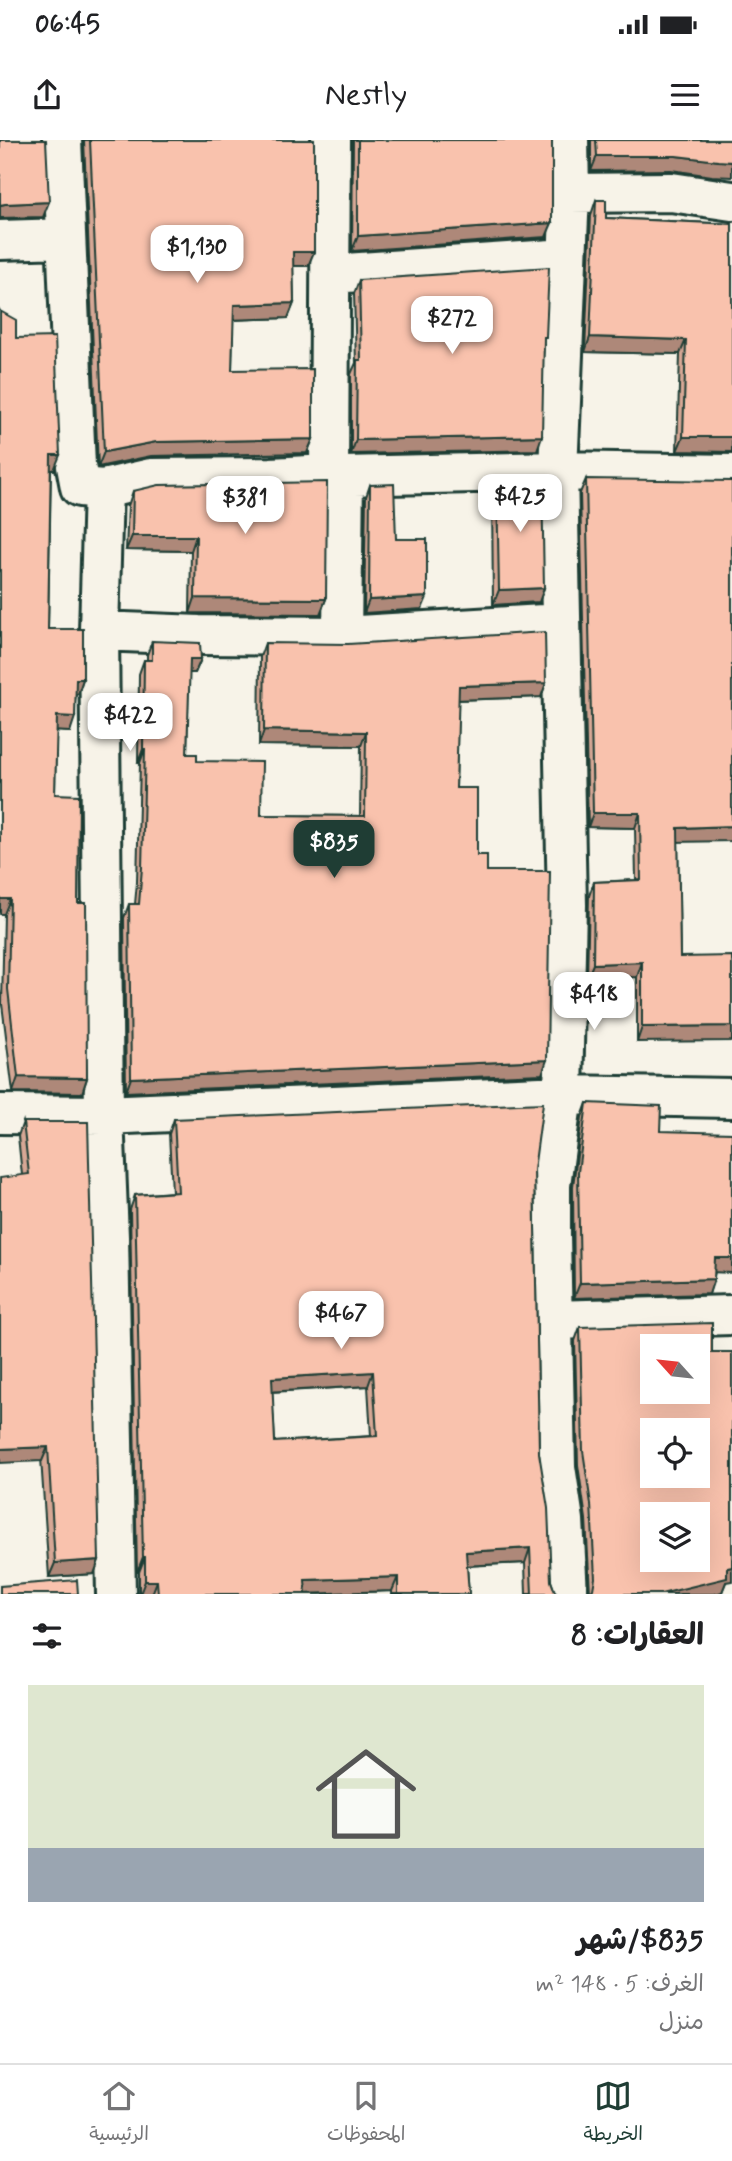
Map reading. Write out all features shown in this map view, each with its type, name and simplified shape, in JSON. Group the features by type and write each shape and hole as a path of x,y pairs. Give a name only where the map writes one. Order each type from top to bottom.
{"street":[{"path":"62,140 76,466 80,486 103,489 151,478 558,471 732,474"},
{"path":"331,140 331,274 342,636"},
{"path":"568,1594 564,1520 556,1467 551,1185 563,1094 567,905 558,471 570,193 569,140"},
{"path":"570,193 671,192 732,201"},
{"path":"0,240 65,238"},
{"path":"331,274 567,258"},
{"path":"103,489 99,631 104,1115 116,1594"},
{"path":"99,631 342,636 561,624"},
{"path":"0,1114 104,1115 563,1094 732,1098"},
{"path":"552,1320 732,1315"}],"building":[{"path":"0,140 46,140 49,202 0,205"},
{"path":"90,140 314,140 314,252 293,252 294,303 234,305 232,370 313,369 313,439 156,442 104,452"},
{"path":"358,140 552,140 552,223 358,236"},
{"path":"596,140 732,140 732,162 676,156 597,156"},
{"path":"596,200 606,200 606,218 732,224 732,437 683,437 686,340 590,337"},
{"path":"549,267 542,436 356,440 357,360 361,360 359,280"},
{"path":"0,311 16,320 16,338 55,337 60,455 51,455 48,629 83,629 83,679 76,679 75,717 57,716 55,794 79,795 78,903 86,903 87,1078 18,1077 8,989 10,899 0,899"},
{"path":"542,479 544,588 499,590 497,480"},
{"path":"586,479 732,481 732,826 678,828 680,957 732,956 732,1026 642,1027 642,962 593,964 594,882 641,880 640,813 593,813"},
{"path":"327,482 326,599 195,598 196,536 132,536 133,491 159,485"},
{"path":"394,484 396,539 427,539 427,597 369,600 370,485"},
{"path":"545,632 546,683 459,686 456,788 477,788 477,855 487,855 487,871 550,871 547,1060 131,1078 129,904 139,904 145,749 144,660 152,660 152,641 200,643 201,659 190,659 187,754 197,754 197,761 262,762 261,815 365,816 366,732 264,730 265,643 348,644"},
{"path":"543,1103 534,1170 539,1453 548,1508 551,1581 558,1594 532,1594 530,1548 466,1552 469,1594 398,1594 398,1577 305,1580 306,1594 158,1594 157,1581 145,1581 135,1195 178,1192 174,1119","holes":["373,1372 377,1436 275,1442 272,1378"]},
{"path":"587,1103 661,1106 660,1131 732,1133 732,1258 715,1258 714,1279 580,1283 578,1172"},
{"path":"23,1122 88,1122 99,1560 55,1563 48,1447 0,1449 0,1178 29,1174"},
{"path":"712,1323 712,1352 732,1352 732,1567 727,1568 727,1578 661,1594 589,1594 595,1578 591,1504 583,1451 580,1327"},
{"path":"77,1580 78,1594 0,1594 0,1586"}]}
